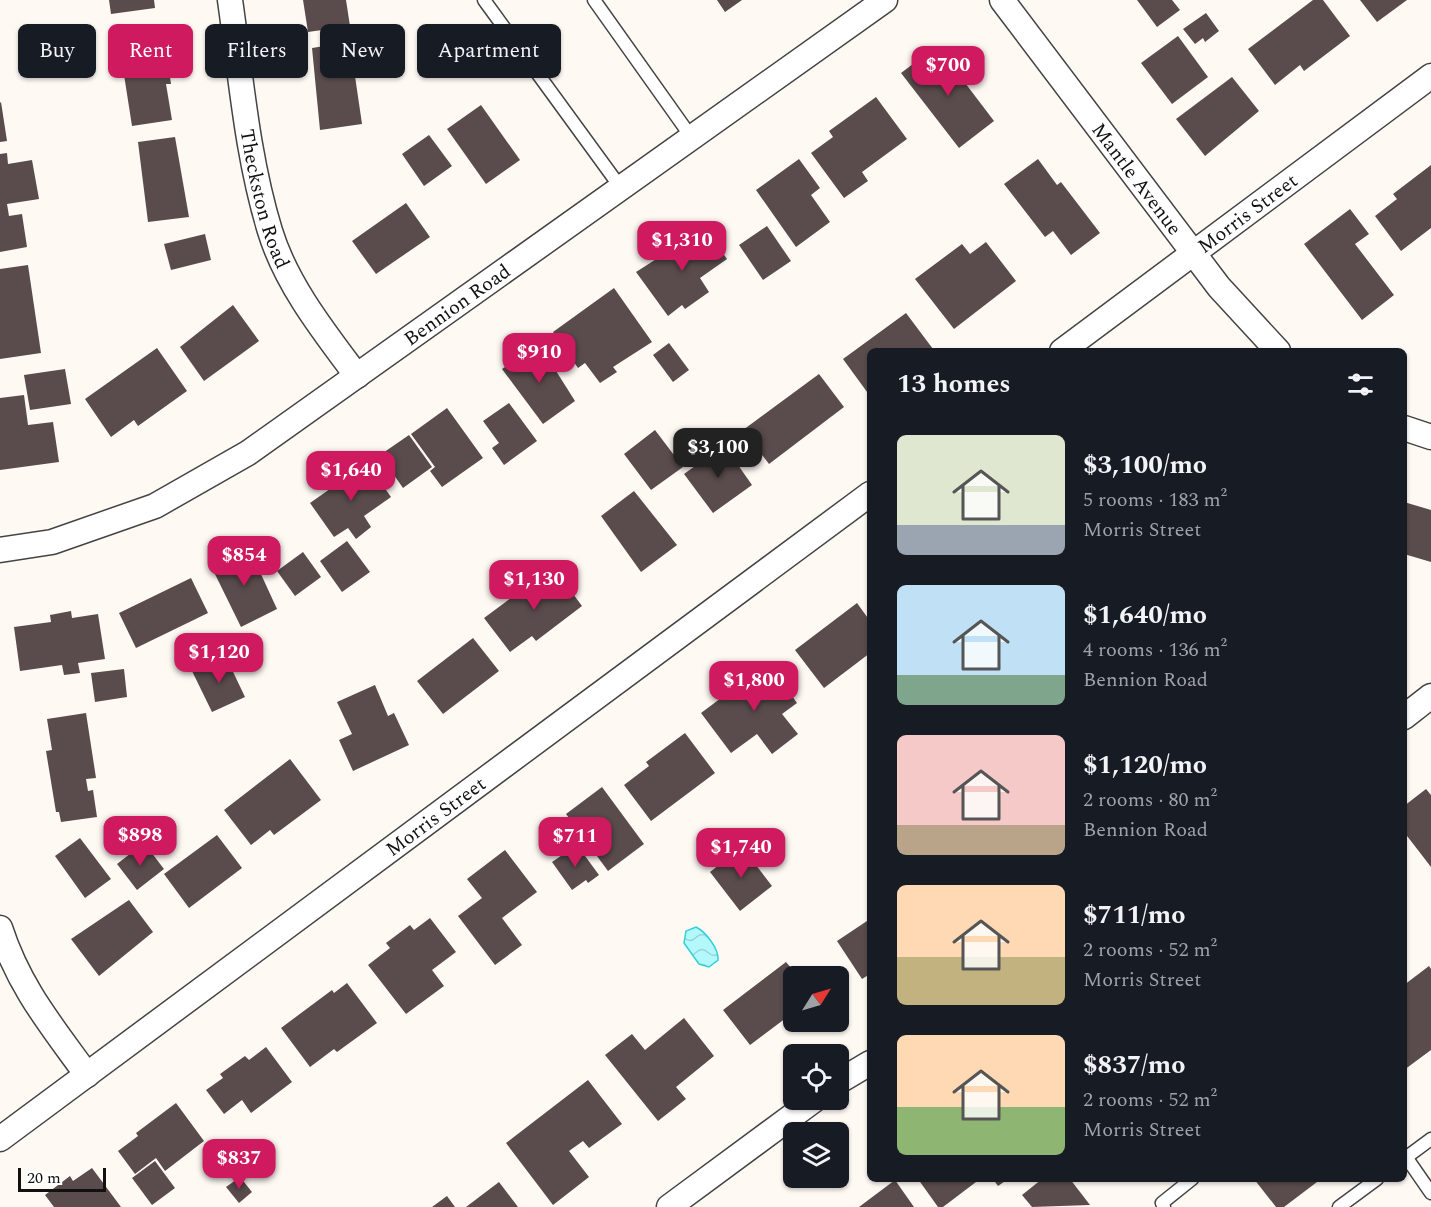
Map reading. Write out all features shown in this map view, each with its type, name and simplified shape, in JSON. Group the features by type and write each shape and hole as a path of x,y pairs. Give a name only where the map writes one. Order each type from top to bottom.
{"street":[{"name":"Theckston Road","path":"230,0 254,164 270,232 294,285 357,376"},
{"name":"Bennion Road","path":"0,550 52,542 155,506 248,453 885,0"},
{"name":"Mantle Avenue","path":"1002,0 1194,254 1249,322 1275,348"},
{"name":"Morris Street","path":"1066,348 1431,76"},
{"path":"1407,429 1431,437"},
{"name":"Morris Street","path":"0,1139 867,496"},
{"path":"1407,715 1431,696"},
{"path":"0,928 10,957 26,990 87,1075"},
{"path":"849,1075 867,1065"},
{"path":"669,1207 800,1110"}],"lane":[{"path":"484,0 621,188"},
{"path":"594,0 692,138"},
{"path":"1407,1157 1431,1139"},
{"path":"1407,1161 1431,1193"},
{"path":"1164,1207 1162,1203 1188,1182"},
{"path":"1339,1207 1373,1182"}],"water":[{"path":"696,927 708,937 718,956 718,960 709,967 699,964 684,943 686,931"}],"building":[{"path":"109,0 154,0 155,8 111,14"},
{"path":"303,0 346,0 350,24 320,24 320,30 308,32"},
{"path":"717,0 742,0 725,12"},
{"path":"1137,0 1172,0 1180,10 1157,27"},
{"path":"1313,0 1323,0 1350,36 1304,71 1300,65 1275,85 1248,49"},
{"path":"1360,0 1407,0 1377,22"},
{"path":"1206,13 1219,31 1205,42 1203,38 1195,44 1183,29"},
{"path":"1178,36 1208,77 1172,104 1141,63"},
{"path":"937,46 994,121 959,148 901,73"},
{"path":"320,47 320,78 355,78 362,124 320,130 312,48"},
{"path":"1232,77 1259,111 1205,156 1176,119"},
{"path":"124,78 170,78 171,84 166,84 172,120 132,126"},
{"path":"876,97 907,139 862,172 868,181 844,198 811,153 833,137 829,131"},
{"path":"0,103 7,141 0,142"},
{"path":"481,105 520,160 486,184 447,129"},
{"path":"429,135 452,166 424,186 402,154"},
{"path":"175,137 189,217 148,222 138,142"},
{"path":"7,153 8,164 32,160 39,199 7,204 9,216 22,214 27,247 0,252 0,154"},
{"path":"799,159 820,188 811,195 830,222 796,247 756,190"},
{"path":"1038,159 1057,185 1061,182 1100,233 1071,255 1053,231 1045,237 1004,184"},
{"path":"1431,165 1431,228 1401,251 1375,216 1397,199 1393,194"},
{"path":"406,203 430,237 376,274 352,241"},
{"path":"1350,209 1369,234 1355,244 1394,295 1362,320 1304,244"},
{"path":"767,226 791,261 763,280 739,245"},
{"path":"705,228 727,259 700,278 709,292 685,309 682,305 668,316 636,272"},
{"path":"205,234 211,260 171,270 164,244"},
{"path":"986,242 1016,281 954,329 915,279 962,244 970,254"},
{"path":"28,265 41,353 0,359 0,269"},
{"path":"614,288 652,342 613,367 617,372 600,383 585,363 578,368 553,332"},
{"path":"233,305 259,341 204,381 180,347"},
{"path":"906,313 932,348 867,348 867,392 843,359"},
{"path":"669,343 689,370 673,382 653,355"},
{"path":"539,344 575,401 543,424 502,369"},
{"path":"157,348 187,391 138,426 134,420 111,437 85,399"},
{"path":"65,369 71,404 30,410 24,375"},
{"path":"819,374 844,407 769,464 743,430"},
{"path":"24,395 28,425 53,422 59,462 0,470 0,398"},
{"path":"509,403 537,441 504,465 492,448 499,443 483,421"},
{"path":"447,408 483,458 442,487 430,471 435,467 411,434"},
{"path":"655,430 683,467 651,490 624,454"},
{"path":"409,435 432,467 403,488 380,455"},
{"path":"724,445 752,485 713,513 684,474"},
{"path":"367,463 391,497 364,516 371,527 356,539 348,528 334,537 310,503"},
{"path":"634,491 677,545 641,572 601,516"},
{"path":"1407,503 1431,510 1431,562 1407,555"},
{"path":"347,541 370,572 342,592 320,561"},
{"path":"249,548 277,609 241,627 211,566"},
{"path":"303,552 321,577 295,596 277,571"},
{"path":"553,567 582,606 536,641 532,636 510,652 484,618"},
{"path":"191,578 208,613 136,648 119,613"},
{"path":"857,603 867,617 867,655 824,688 795,650"},
{"path":"71,611 72,618 98,614 105,659 78,663 80,673 64,675 62,665 20,671 14,627 51,622 50,615"},
{"path":"473,638 499,671 443,714 417,681"},
{"path":"225,655 245,697 212,712 192,671"},
{"path":"768,663 797,703 782,714 798,734 772,754 757,734 731,753 701,713"},
{"path":"124,669 127,697 95,702 91,673"},
{"path":"375,685 388,716 394,713 409,745 353,771 339,740 352,734 337,702"},
{"path":"86,713 96,778 86,779 88,791 93,790 97,817 61,822 59,812 56,812 46,751 52,750 47,719"},
{"path":"685,733 715,773 651,821 624,785 649,766 646,762"},
{"path":"290,759 321,800 274,835 270,830 251,845 224,810"},
{"path":"602,787 644,844 608,871 566,814"},
{"path":"1426,789 1431,795 1431,867 1407,836 1407,804"},
{"path":"217,835 242,868 189,908 164,874"},
{"path":"80,838 111,879 85,898 55,856"},
{"path":"144,843 164,869 137,890 117,864"},
{"path":"577,845 599,875 588,883 586,880 572,890 552,862"},
{"path":"742,847 772,886 740,911 710,872"},
{"path":"505,850 537,892 502,918 522,945 495,965 458,916 482,898 467,879"},
{"path":"129,900 153,932 99,976 71,939"},
{"path":"430,918 456,952 432,970 444,986 406,1014 368,965 390,948 386,943 410,925 414,930"},
{"path":"867,921 867,976 862,979 837,941"},
{"path":"786,962 789,966 783,966 783,1020 750,1045 723,1010"},
{"path":"1429,966 1431,969 1431,1050 1407,1068 1407,983"},
{"path":"347,983 377,1023 337,1052 334,1049 310,1067 281,1028 332,990 334,993"},
{"path":"684,1018 714,1056 676,1087 686,1099 658,1121 605,1055 632,1034 645,1050"},
{"path":"266,1047 292,1082 251,1113 242,1100 224,1114 206,1090 223,1078 220,1074 245,1056 249,1060"},
{"path":"588,1080 622,1124 589,1148 583,1141 569,1151 589,1177 553,1205 506,1143"},
{"path":"176,1103 204,1141 165,1171 156,1158 135,1174 118,1151 138,1136 136,1133"},
{"path":"155,1161 175,1188 152,1205 132,1178"},
{"path":"92,1168 121,1207 54,1207 45,1195 70,1176 73,1181"},
{"path":"240,1177 252,1192 239,1203 226,1187"},
{"path":"499,1182 518,1207 466,1207"},
{"path":"892,1182 896,1182 914,1207 859,1207"},
{"path":"920,1182 976,1182 943,1207 938,1207"},
{"path":"1038,1182 1072,1182 1090,1205 1032,1207 1022,1195"},
{"path":"1256,1182 1317,1182 1284,1207 1276,1207"},
{"path":"447,1196 455,1207 432,1207"}]}
